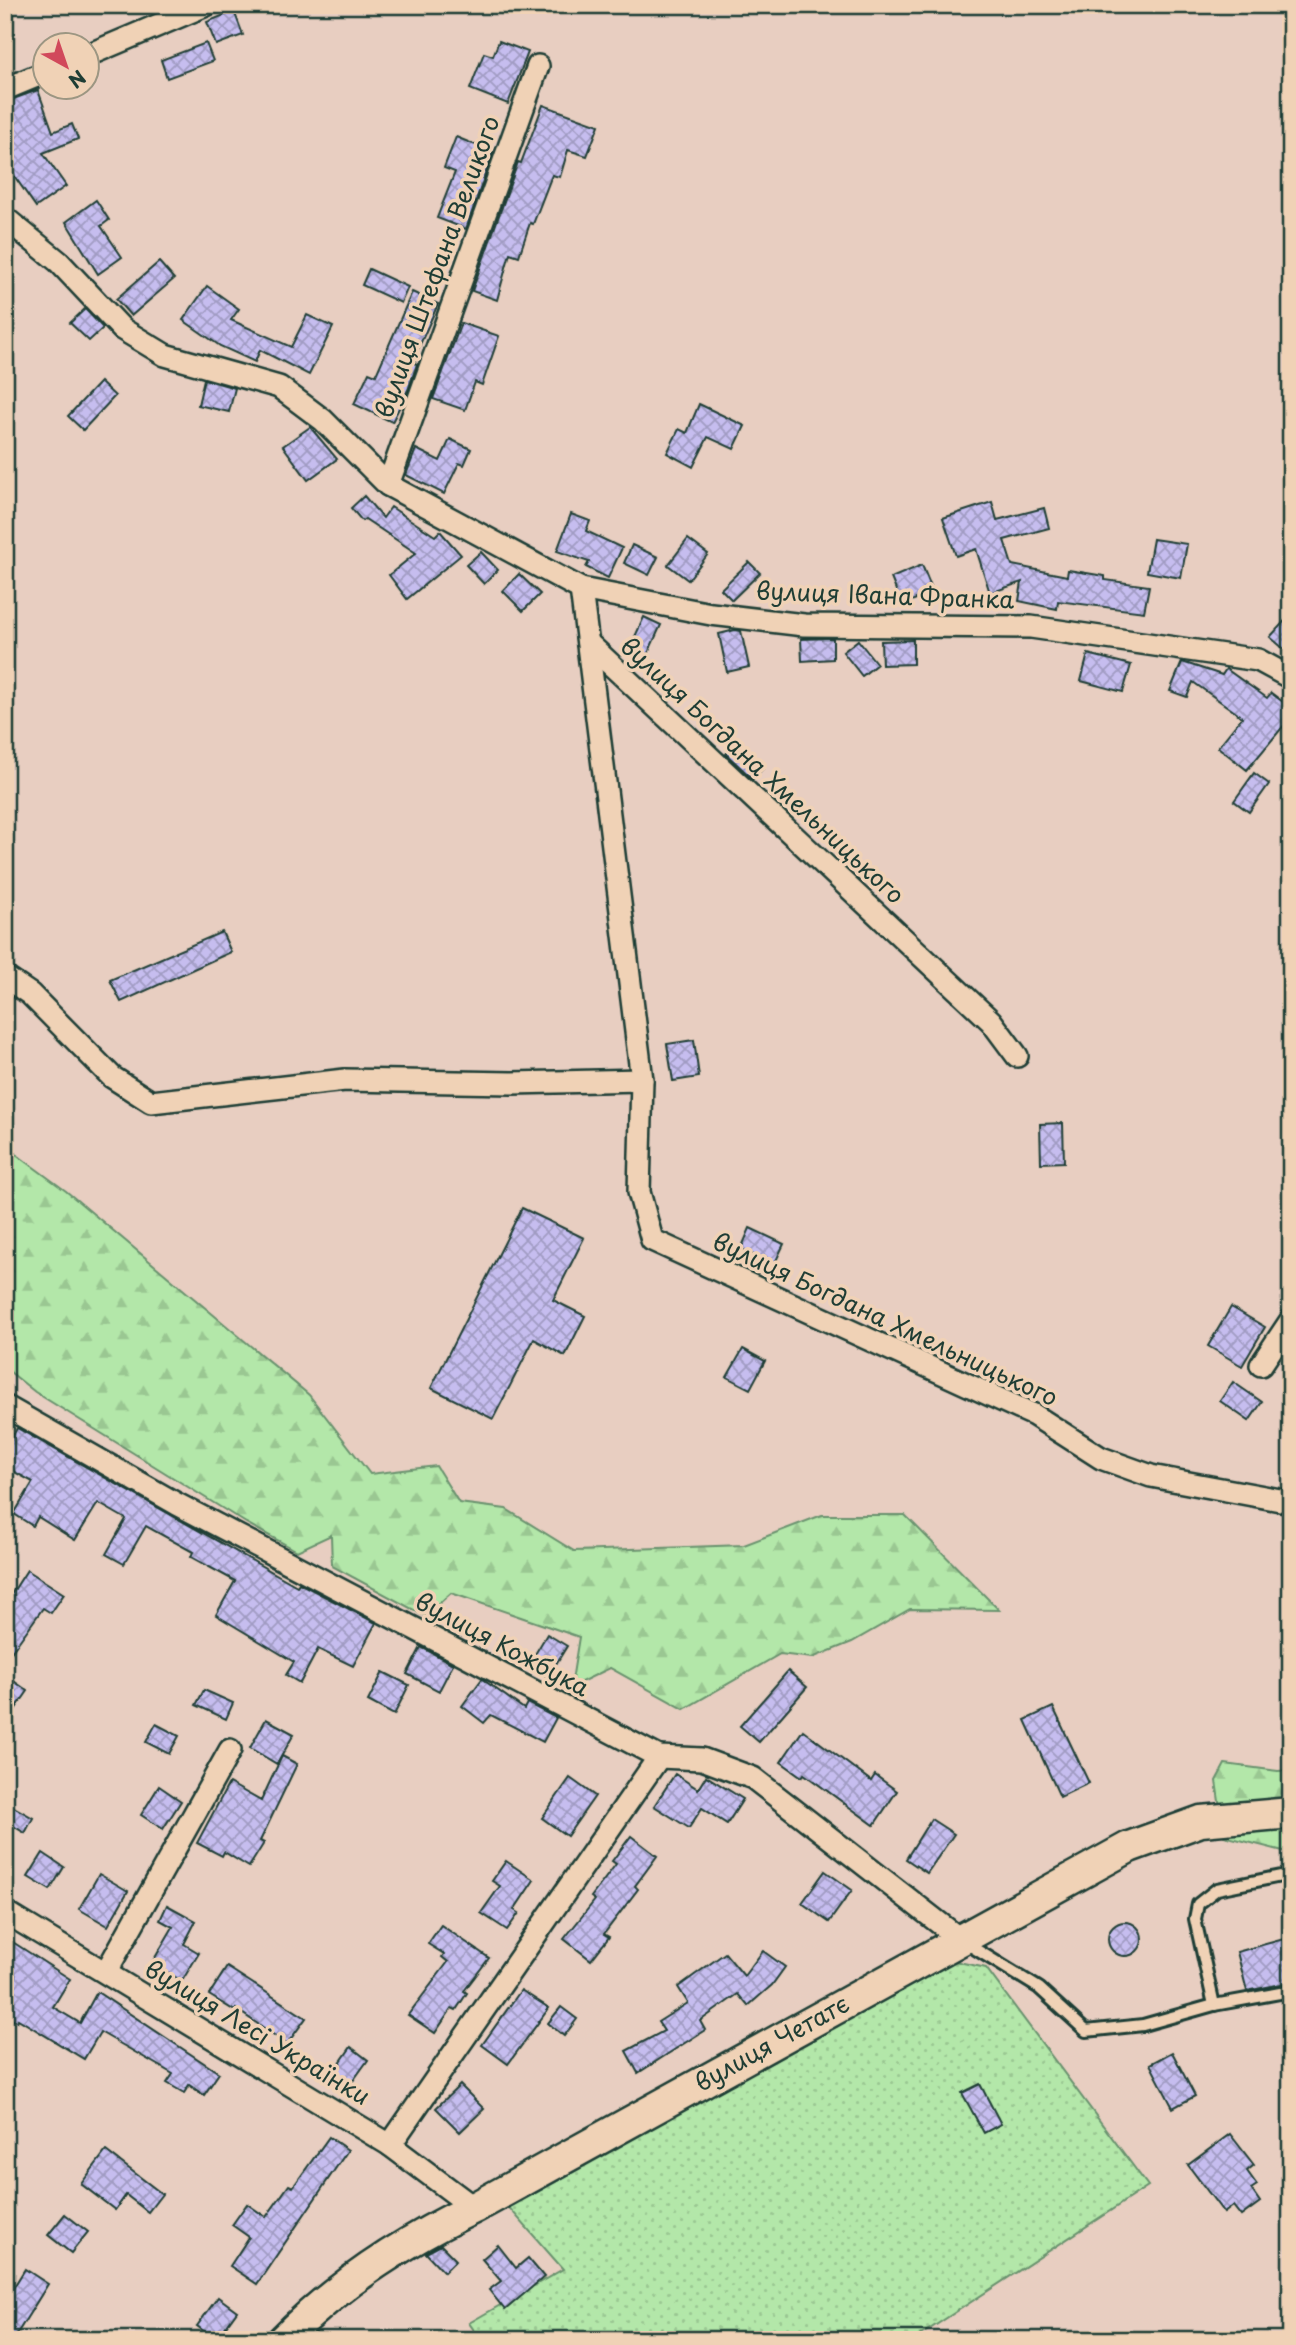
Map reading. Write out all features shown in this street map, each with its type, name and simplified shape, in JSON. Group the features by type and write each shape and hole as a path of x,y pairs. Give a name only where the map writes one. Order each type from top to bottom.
{"street":[{"path":"102,49 206,5"},
{"name":"вулиця Штефана Великого","path":"388,485 538,66"},
{"path":"5,89 32,78"},
{"name":"вулиця Івана Франка","path":"5,218 59,262 122,329 165,355 279,387 323,420 388,485 581,589 711,614 804,625 1031,626 1258,660 1291,678"},
{"name":"вулиця Богдана Хмельницького","path":"581,589 642,1080 639,1192 652,1240 1034,1415 1101,1458 1150,1476 1291,1502"},
{"name":"вулиця Богдана Хмельницького","path":"588,643 991,1021 1017,1056"},
{"path":"5,977 30,994 113,1077 151,1102 345,1080 512,1083 642,1080"},
{"path":"1261,1365 1291,1320"},
{"name":"вулиця Кожбука","path":"5,1406 177,1504 659,1758 702,1759 753,1778 961,1940"},
{"path":"106,1972 230,1750"},
{"path":"390,2145 659,1758"},
{"name":"вулиця Четатє","path":"283,2340 305,2317 419,2235 474,2208 1129,1847 1200,1821 1291,1813"},
{"name":"вулиця Лесі Українки","path":"5,1912 390,2145 474,2208"}],"lane":[{"path":"1214,2005 1195,1919 1198,1904 1217,1889 1291,1874"},
{"path":"961,1940 1039,1987 1086,2031 1143,2025 1214,2005 1291,1991"}],"green space":[{"path":"5,1146 66,1191 309,1395 370,1474 436,1466 459,1503 506,1509 574,1551 744,1545 822,1515 905,1515 999,1610 910,1609 852,1642 812,1658 780,1654 684,1709 610,1668 571,1687 579,1637 451,1593 425,1616 332,1566 331,1535 297,1551 246,1523 35,1392 5,1368"},
{"path":"1225,1764 1278,1771 1291,1770 1291,1853 1224,1836 1216,1781"},
{"path":"936,1957 986,1968 1148,2186 913,2340 668,2340 661,2329 645,2340 481,2340 469,2323 563,2269 498,2195"}],"building":[{"path":"234,11 243,35 216,45 207,22"},
{"path":"499,41 528,52 508,104 470,89 484,53 493,56"},
{"path":"206,43 213,61 167,78 161,60"},
{"path":"32,92 32,102 42,102 53,132 72,124 78,139 43,153 66,186 36,207 15,177 5,147 5,102"},
{"path":"543,105 599,125 587,156 568,150 560,177 552,175 533,224 530,223 519,256 510,253 497,300 472,291 518,162 521,163"},
{"path":"456,137 493,152 466,229 437,218 455,172 444,168"},
{"path":"96,200 109,220 101,226 122,257 98,274 66,222"},
{"path":"159,262 174,279 131,316 116,299"},
{"path":"369,269 408,287 401,303 362,285"},
{"path":"207,286 239,309 231,320 291,347 307,315 333,327 309,375 260,350 255,362 220,346 183,320"},
{"path":"412,292 438,304 417,351 414,363 417,364 408,390 392,422 354,404 369,372 376,375"},
{"path":"85,309 103,328 89,341 70,323"},
{"path":"461,323 499,336 482,385 475,382 465,410 433,399"},
{"path":"204,379 235,388 229,412 198,405"},
{"path":"100,382 115,396 83,430 68,416"},
{"path":"699,404 745,426 734,449 708,437 693,467 667,453 679,429 687,433"},
{"path":"310,427 337,459 308,480 283,446"},
{"path":"450,439 471,449 464,465 459,463 444,494 406,475 416,449 440,461"},
{"path":"364,496 383,518 391,507 435,536 440,531 461,555 407,599 389,575 416,553 365,519 362,521 351,508"},
{"path":"992,502 997,520 1044,508 1049,528 1004,540 1012,565 1067,576 1068,570 1105,576 1105,580 1149,586 1144,612 1058,601 1057,609 1019,601 1022,582 990,593 976,549 956,556 943,518"},
{"path":"571,514 590,521 586,531 622,548 608,578 586,567 589,562 557,551"},
{"path":"688,539 708,554 688,580 668,565"},
{"path":"1153,539 1187,544 1181,578 1147,572"},
{"path":"632,545 658,557 649,575 624,563"},
{"path":"481,552 498,570 484,584 466,565"},
{"path":"749,562 760,573 732,600 721,589"},
{"path":"922,565 933,592 902,605 891,578"},
{"path":"519,574 540,594 523,611 503,591"},
{"path":"1291,614 1291,655 1270,637"},
{"path":"644,617 661,625 644,662 627,654"},
{"path":"741,631 749,667 727,672 719,634"},
{"path":"833,638 833,659 802,661 801,639"},
{"path":"858,640 877,664 862,676 843,652"},
{"path":"913,640 913,664 882,665 881,641"},
{"path":"1088,654 1131,665 1123,692 1081,681"},
{"path":"1182,662 1222,675 1226,669 1267,698 1271,693 1291,708 1291,717 1247,770 1218,747 1242,717 1193,682 1187,697 1170,691"},
{"path":"737,743 763,768 753,779 726,754"},
{"path":"1254,773 1269,784 1249,812 1234,801"},
{"path":"222,932 231,952 121,1002 110,980"},
{"path":"694,1040 699,1077 673,1081 667,1044"},
{"path":"1063,1123 1064,1162 1041,1163 1040,1124"},
{"path":"522,1208 584,1238 553,1300 585,1316 565,1356 534,1339 493,1419 431,1388"},
{"path":"750,1228 784,1244 774,1265 741,1249"},
{"path":"1231,1307 1265,1327 1242,1366 1208,1346"},
{"path":"743,1349 765,1361 750,1389 727,1377"},
{"path":"1233,1382 1262,1402 1249,1421 1220,1401"},
{"path":"17,1428 297,1586 299,1583 376,1623 353,1666 318,1649 300,1683 286,1675 294,1662 216,1615 235,1581 191,1557 193,1552 146,1526 124,1564 106,1554 126,1519 98,1503 75,1540 38,1517 33,1526 14,1514 33,1482 5,1467 5,1450"},
{"path":"27,1570 64,1594 51,1613 43,1608 5,1661 5,1604"},
{"path":"547,1634 567,1646 548,1677 528,1666"},
{"path":"421,1647 453,1664 439,1691 407,1674"},
{"path":"788,1671 807,1687 759,1742 740,1726"},
{"path":"383,1672 409,1685 394,1715 368,1701"},
{"path":"5,1675 28,1691 5,1724"},
{"path":"482,1679 524,1709 527,1703 556,1718 543,1742 491,1715 484,1723 462,1706"},
{"path":"204,1690 233,1703 226,1719 196,1705"},
{"path":"1053,1707 1089,1783 1060,1797 1025,1720"},
{"path":"266,1719 294,1734 277,1764 250,1748"},
{"path":"156,1724 179,1736 169,1754 146,1742"},
{"path":"803,1730 871,1781 875,1775 897,1791 874,1825 804,1774 802,1777 781,1762"},
{"path":"282,1756 297,1764 260,1841 264,1843 249,1867 224,1852 222,1856 197,1843 229,1783 261,1801"},
{"path":"675,1774 698,1789 706,1776 743,1799 727,1824 702,1808 689,1828 654,1806"},
{"path":"570,1778 595,1796 567,1836 542,1818"},
{"path":"159,1786 181,1801 163,1829 141,1815"},
{"path":"5,1802 33,1818 25,1833 5,1821"},
{"path":"931,1819 954,1834 927,1873 906,1859"},
{"path":"631,1836 657,1856 635,1886 638,1889 604,1934 609,1937 591,1960 564,1939 595,1900 591,1897 616,1864 612,1861"},
{"path":"43,1853 64,1867 50,1890 28,1877"},
{"path":"506,1861 534,1880 514,1910 519,1913 507,1930 481,1913 500,1886 492,1881"},
{"path":"825,1871 852,1890 829,1922 802,1903"},
{"path":"99,1874 128,1891 108,1926 79,1909"},
{"path":"167,1905 196,1921 184,1944 199,1953 182,1981 152,1963 173,1927 160,1920"},
{"path":"1125,1922 1137,1927 1142,1939 1137,1951 1125,1956 1113,1951 1108,1939 1113,1927"},
{"path":"441,1925 489,1958 464,1991 467,1993 456,2010 452,2008 435,2033 408,2015 448,1962 442,1957 444,1954 428,1944"},
{"path":"5,1937 70,1979 53,2007 80,2023 97,1992 219,2073 204,2095 189,2085 184,2093 167,2083 173,2074 100,2032 84,2059 18,2019 17,2022 5,2015 5,1993 16,1975 5,1968"},
{"path":"1291,1937 1291,1982 1247,1991 1237,1952"},
{"path":"763,1951 785,1967 772,1985 748,2006 738,1994 700,2021 705,2030 638,2073 626,2051 664,2031 658,2022 688,2003 678,1987 725,1953 744,1976"},
{"path":"227,1967 306,2018 287,2044 236,2009 235,2011 209,1995"},
{"path":"521,1990 549,2008 508,2064 482,2045"},
{"path":"561,2007 577,2019 564,2036 548,2023"},
{"path":"351,2047 368,2060 347,2089 330,2077"},
{"path":"1172,2052 1195,2096 1173,2108 1150,2064"},
{"path":"980,2084 1001,2124 984,2133 962,2093"},
{"path":"460,2085 484,2109 460,2132 436,2108"},
{"path":"1230,2134 1254,2165 1247,2171 1257,2185 1251,2189 1260,2202 1241,2216 1233,2206 1224,2213 1188,2165"},
{"path":"329,2137 348,2150 257,2284 230,2266 249,2237 232,2225 247,2204 266,2217 289,2185 293,2187"},
{"path":"106,2151 162,2194 148,2212 126,2195 115,2210 81,2184"},
{"path":"65,2214 88,2232 71,2253 48,2235"},
{"path":"441,2245 456,2260 444,2272 426,2253"},
{"path":"498,2245 516,2268 528,2258 544,2277 505,2310 489,2290 501,2281 482,2259"},
{"path":"25,2269 48,2284 13,2340 5,2340 5,2301"},
{"path":"218,2297 237,2311 216,2340 197,2326"}]}
